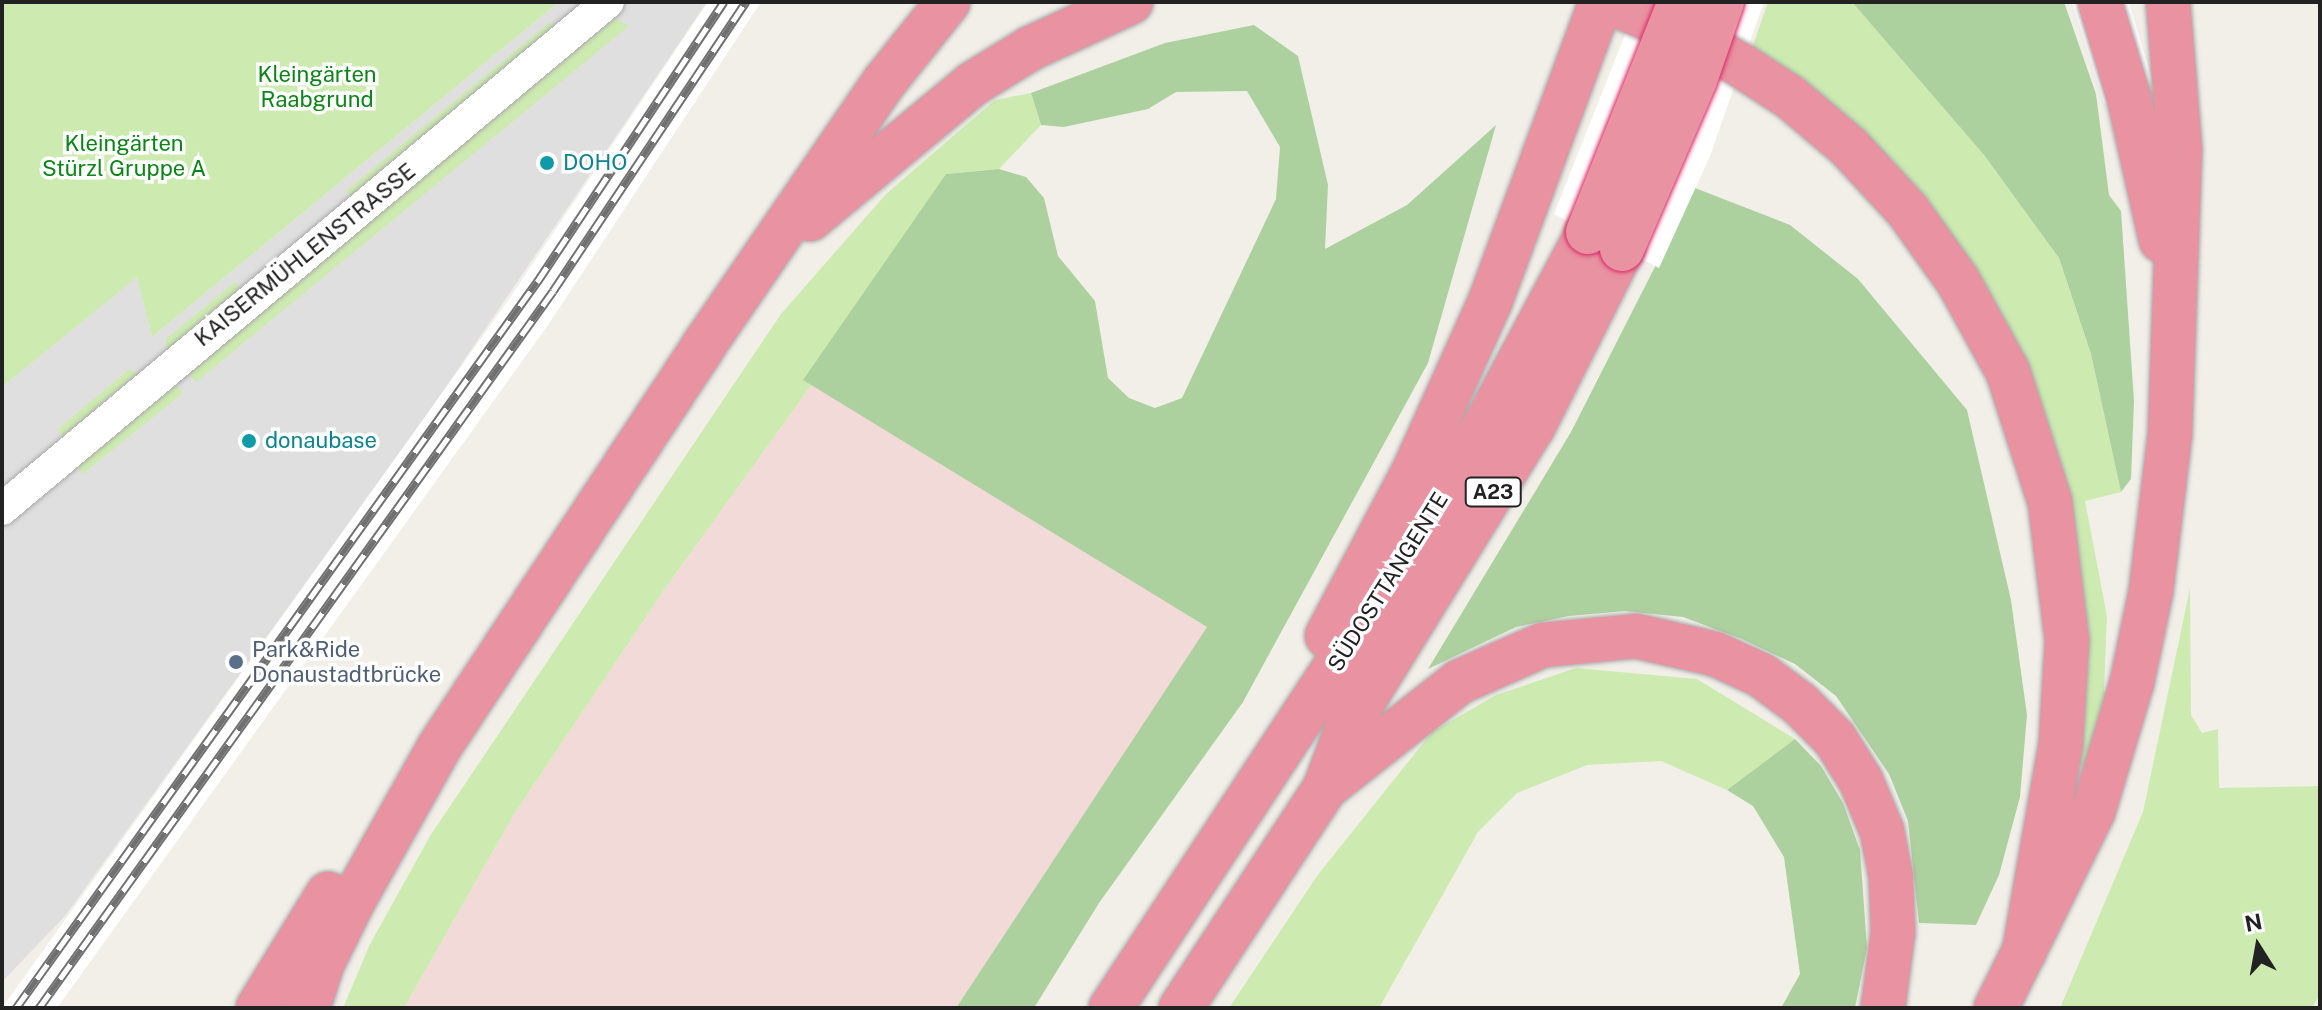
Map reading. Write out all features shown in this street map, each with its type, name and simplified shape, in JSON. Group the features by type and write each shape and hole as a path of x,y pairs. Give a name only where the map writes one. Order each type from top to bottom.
{"highway":[{"path":"760,263 849,93 908,2"},
{"path":"308,1008 322,964 353,901 440,746 760,263 885,81 948,2"},
{"path":"760,263 974,83 1067,29 1131,2"},
{"path":"1313,701 1329,627 1414,471 1530,204 1601,2"},
{"path":"1609,2 1692,37 1742,66 1790,97 1849,147 1908,211 1958,281 2008,372 2050,502 2067,641 2061,743 2024,953"},
{"name":"SÜDOSTTANGENTE","path":"1181,1008 1325,788 1348,726 1533,427 1605,240 1680,2"},
{"name":"SÜDOSTTANGENTE","path":"1111,1008 1313,701 1493,411 1605,240 1695,80 1722,2"},
{"path":"2100,2 2129,98 2173,292"},
{"path":"1996,1008 2093,812 2143,637 2166,480 2180,150 2168,2"},
{"path":"1325,788 1459,682 1543,645 1636,636 1715,654 1761,675 1800,704 1835,739 1861,781 1882,831 1891,877 1893,932 1883,1008"},
{"path":"258,1008 374,819 440,746"}],"street":[{"name":"KAISERMÜHLENSTRASSE","path":"2,509 608,2"}],"shaded area":[{"path":"559,2 707,2 431,409 65,916 2,982 2,387 137,276 152,337"},
{"path":"813,383 1207,627 956,1008 404,1008 513,816 664,590"}],"green space":[{"name":"Kleingärten Stürzl Gruppe A","path":"2,2 559,2 152,337 137,277 2,387"},
{"path":"1768,2 1852,2 1984,155 2059,258 2091,354 2121,492 2085,501 2107,616 2104,691 2110,695 2089,767 2074,764 2034,388 1749,57"},
{"path":"1852,2 2064,2 2096,94 2109,195 2121,211 2134,401 2131,479 2121,492 2091,354 2059,258 1984,155"},
{"path":"615,18 629,26 196,382 188,373"},
{"path":"550,22 555,28 351,197 346,191"},
{"path":"1254,25 1298,56 1328,185 1325,249 1407,205 1496,125 1428,363 1243,702 1099,903 1034,1008 956,1008 1207,627 803,380 946,174 999,169 1026,177 1044,198 1058,256 1095,301 1108,378 1129,398 1155,408 1182,398 1276,199 1280,147 1247,91 1176,92 1148,109 1064,127 1041,125 1031,93 1165,43"},
{"path":"1031,93 1041,125 999,169 946,174 813,383 664,590 513,816 404,1008 343,1008 370,944 430,836 781,314 886,194 995,100"},
{"path":"1695,188 1790,225 1858,279 1967,410 2011,600 2027,715 2020,797 1999,875 1976,925 1919,923 1908,821 1889,774 1836,696 1795,664 1742,639 1683,617 1625,611 1569,616 1516,627 1428,669 1571,432"},
{"path":"235,282 240,288 166,350 166,339"},
{"path":"128,370 139,372 63,436 58,429"},
{"path":"175,384 183,393 83,474 76,465"},
{"path":"2190,588 2191,715 2202,733 2218,729 2219,788 2320,786 2320,994 2312,1008 2060,1008 2143,812"},
{"path":"1576,668 1697,679 1795,739 1727,790 1661,761 1587,765 1517,793 1478,832 1379,1008 1229,1008 1317,876 1432,732 1496,695"},
{"path":"1795,739 1821,766 1843,803 1860,850 1867,948 1855,1008 1781,1008 1800,974 1784,857 1753,806 1727,790"}],"pier":[{"path":"708,2 761,2 546,328 57,1008 2,1008 505,305"},
{"path":"1638,2 1764,2 1710,156 1659,268 1554,214"},
{"path":"2072,2 2129,2 2155,90 2104,104"}],"railway":[{"path":"16,1008 537,282 724,2"},
{"path":"39,1008 553,291 746,2"}],"place":[{"name":"DOHO","path":"547,163"},
{"name":"donaubase","path":"249,441"},
{"name":"Park&Ride Donaustadtbrücke","path":"236,662"}],"park label":[{"name":"Kleingärten Raabgrund","path":"317,86"}]}
